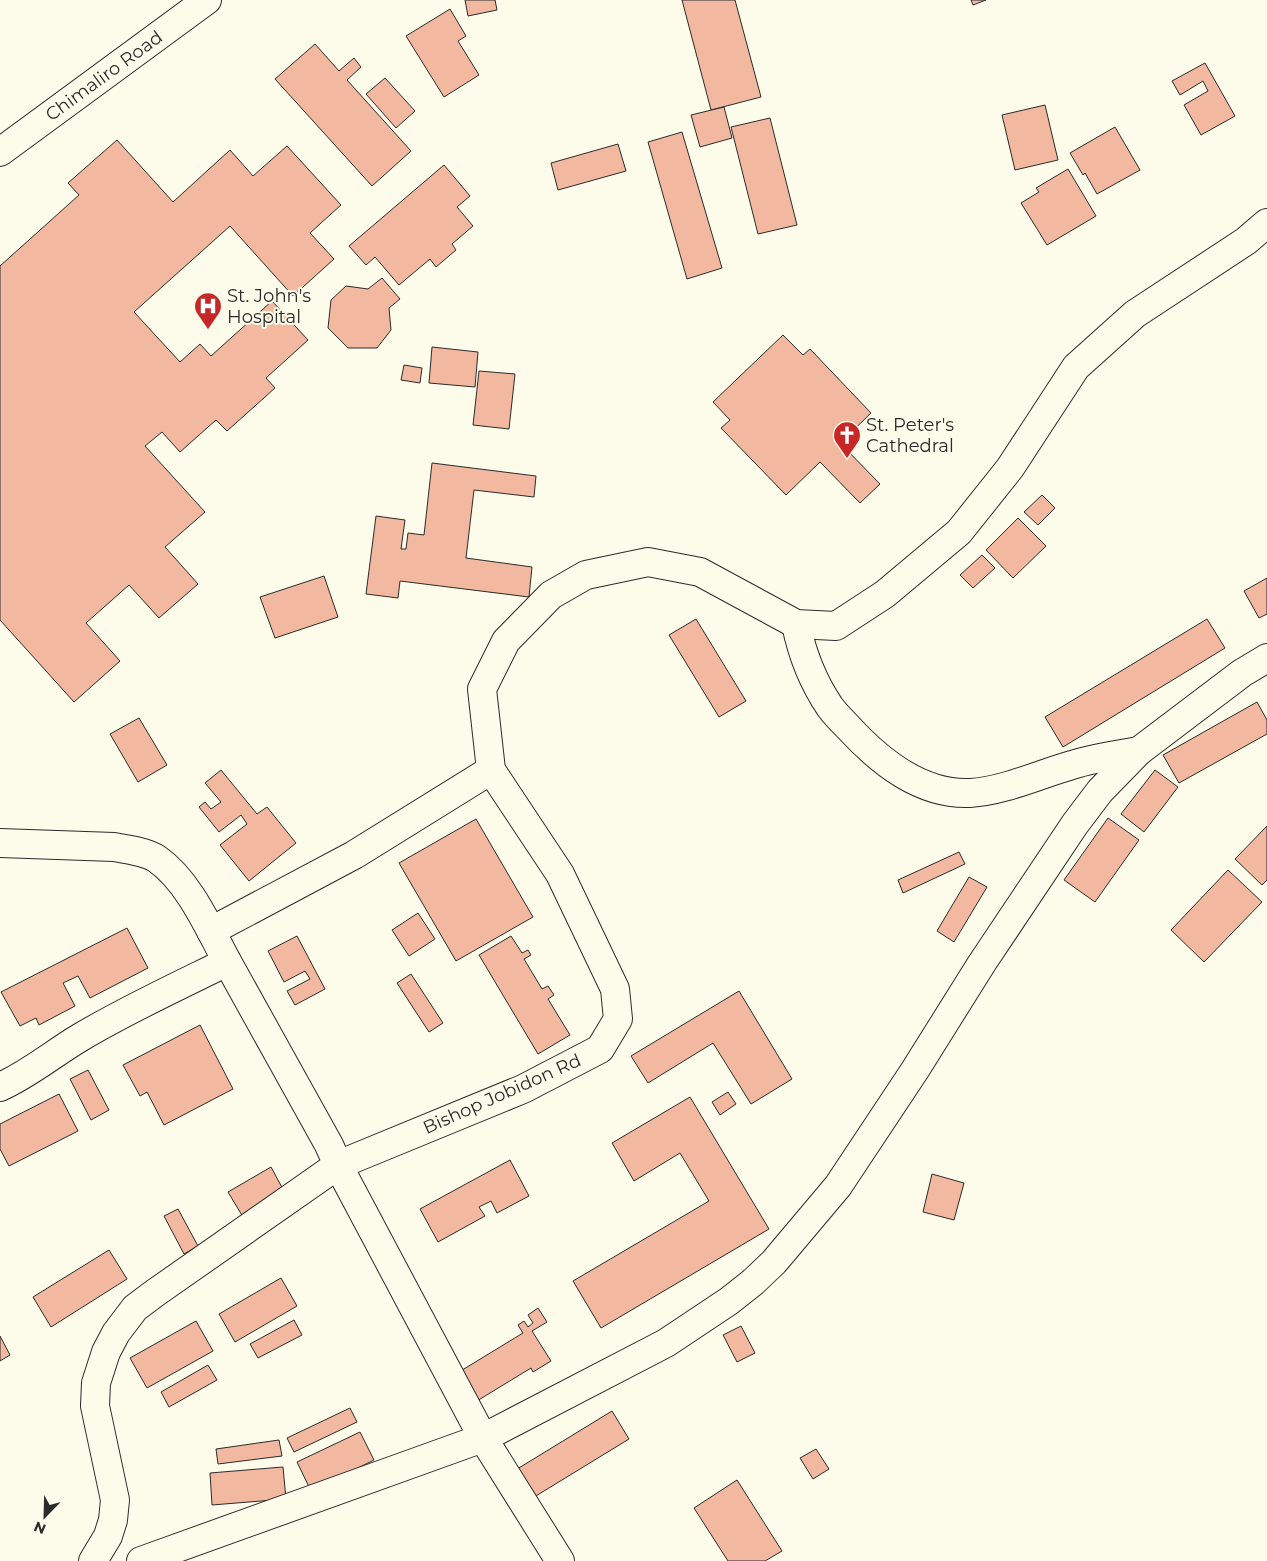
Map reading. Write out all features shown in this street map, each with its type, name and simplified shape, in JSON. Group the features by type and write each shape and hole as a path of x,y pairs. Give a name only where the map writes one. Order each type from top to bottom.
{"street":[{"name":"Chimaliro Road","path":"0,152 207,0"},
{"name":"Bishop Jobidon Rd","path":"93,1561 108,1536 113,1520 115,1500 95,1406 96,1383 106,1352 116,1333 135,1308 338,1165 523,1088 583,1058 600,1049 618,1019 615,989 560,874 491,770 482,689 506,641 551,595 586,575 648,562 700,572 796,624 836,626 885,594 959,532 1010,468 1076,367 1135,314 1246,241 1267,223"},
{"path":"796,624 801,648 808,667 830,708 864,745 900,773 942,791 971,793 1011,785 1073,764 1139,751"},
{"path":"141,1561 483,1438 666,1343 730,1301 774,1262 838,1186 915,1070 987,954 1075,824 1100,791 1139,751 1242,673 1267,658"},
{"path":"211,931 354,855 491,770"},
{"path":"0,843 114,847 132,850 156,858 175,876 188,893 211,931 226,962 329,1144 338,1165 483,1438 560,1561"},
{"path":"0,1087 82,1037 151,999 226,962"}],"building":[{"path":"465,0 495,0 497,10 468,16"},
{"path":"682,0 735,0 761,97 711,110"},
{"path":"971,0 986,0 973,5"},
{"path":"450,9 466,36 458,41 479,75 444,97 406,36"},
{"path":"315,44 339,71 354,58 361,67 347,80 411,151 372,186 275,79"},
{"path":"1205,63 1235,116 1201,135 1184,105 1208,91 1203,81 1180,95 1172,81"},
{"path":"385,78 415,111 396,128 366,94"},
{"path":"1045,105 1058,160 1015,170 1002,115"},
{"path":"724,107 732,138 700,147 691,115"},
{"path":"770,118 797,225 758,234 731,127"},
{"path":"1115,127 1140,170 1097,194 1085,173 1083,175 1070,153"},
{"path":"682,132 722,268 687,279 648,142"},
{"path":"117,140 173,202 230,150 253,176 287,146 341,205 310,233 334,259 293,296 230,226 134,312 180,362 200,344 211,356 272,301 308,340 266,378 275,388 227,431 216,420 180,452 162,432 145,446 205,512 165,547 198,584 159,618 129,585 86,623 120,661 74,702 0,620 0,266 79,195 68,183"},
{"path":"618,144 626,171 558,190 551,163"},
{"path":"444,165 470,196 457,207 473,226 452,244 456,250 436,267 430,259 399,285 375,257 366,265 349,246"},
{"path":"1068,169 1096,216 1047,245 1021,203 1039,192 1036,188"},
{"path":"382,278 400,299 389,308 391,330 377,348 348,348 328,328 331,300 346,286 368,289"},
{"path":"783,335 803,355 810,349 871,413 840,443 880,484 860,503 820,462 786,495 721,428 730,420 713,402"},
{"path":"432,347 478,352 475,387 429,383"},
{"path":"404,365 422,368 420,383 401,380"},
{"path":"479,371 515,374 509,429 473,425"},
{"path":"432,463 536,476 534,497 474,490 466,558 532,567 529,597 400,581 398,598 366,594 376,516 405,520 401,549 406,549 408,533 424,535"},
{"path":"1042,495 1055,508 1038,525 1024,512"},
{"path":"1018,518 1046,546 1013,578 986,550"},
{"path":"982,555 995,568 973,588 960,575"},
{"path":"324,576 338,617 275,638 260,597"},
{"path":"1267,578 1267,614 1259,618 1244,591"},
{"path":"696,619 746,701 719,717 669,635"},
{"path":"1207,619 1225,648 1063,747 1045,717"},
{"path":"1257,702 1267,720 1267,734 1179,783 1163,755"},
{"path":"139,718 167,765 138,782 110,734"},
{"path":"221,770 257,814 267,807 296,843 249,881 220,845 247,824 241,815 219,832 199,807 205,802 211,809 221,802 205,783"},
{"path":"1155,770 1178,787 1144,832 1121,814"},
{"path":"1108,818 1139,840 1095,902 1064,880"},
{"path":"476,819 533,917 456,961 399,863"},
{"path":"1267,826 1267,880 1262,885 1235,859"},
{"path":"959,852 965,864 903,893 898,880"},
{"path":"1228,870 1262,902 1204,962 1171,930"},
{"path":"969,877 987,887 954,942 937,931"},
{"path":"418,913 435,939 409,956 392,930"},
{"path":"127,928 148,968 90,998 78,976 63,983 75,1006 39,1025 36,1018 20,1026 1,992"},
{"path":"297,936 325,989 295,1005 287,991 310,979 305,971 284,982 268,951"},
{"path":"511,936 522,953 528,950 531,955 524,959 542,989 548,986 554,995 548,999 570,1035 538,1054 479,955"},
{"path":"411,974 443,1023 429,1032 397,983"},
{"path":"739,991 792,1079 751,1104 713,1043 648,1083 631,1056"},
{"path":"200,1025 233,1089 164,1125 147,1092 140,1096 123,1065"},
{"path":"88,1070 109,1110 91,1120 70,1079"},
{"path":"728,1092 736,1104 720,1115 712,1102"},
{"path":"59,1094 78,1131 9,1166 0,1149 0,1124"},
{"path":"690,1097 769,1229 601,1328 573,1281 709,1201 680,1153 634,1181 612,1143"},
{"path":"510,1160 529,1196 497,1213 491,1201 479,1207 485,1216 438,1242 420,1209"},
{"path":"271,1167 285,1193 243,1217 228,1192"},
{"path":"932,1174 964,1183 954,1220 923,1212"},
{"path":"178,1209 198,1246 184,1254 164,1216"},
{"path":"109,1250 127,1279 51,1327 33,1297"},
{"path":"281,1278 297,1306 235,1342 219,1314"},
{"path":"538,1308 547,1322 532,1331 551,1361 533,1372 531,1368 472,1404 454,1375 523,1333 518,1325 524,1321 528,1327 533,1323 528,1315"},
{"path":"294,1320 302,1335 258,1358 250,1344"},
{"path":"196,1321 213,1351 147,1388 130,1358"},
{"path":"741,1326 755,1353 737,1362 723,1335"},
{"path":"0,1336 10,1355 0,1361"},
{"path":"208,1365 217,1380 169,1407 161,1392"},
{"path":"350,1408 357,1422 294,1452 287,1438"},
{"path":"612,1411 629,1439 526,1502 509,1474"},
{"path":"360,1432 374,1460 311,1491 297,1462"},
{"path":"279,1440 282,1456 218,1464 216,1449"},
{"path":"816,1449 829,1469 813,1479 800,1458"},
{"path":"283,1467 286,1499 212,1505 210,1473"},
{"path":"737,1480 782,1551 765,1561 728,1561 694,1508"}],"place":[{"name":"St. John's Hospital","path":"208,330"},
{"name":"St. Peter's Cathedral","path":"847,459"}]}
